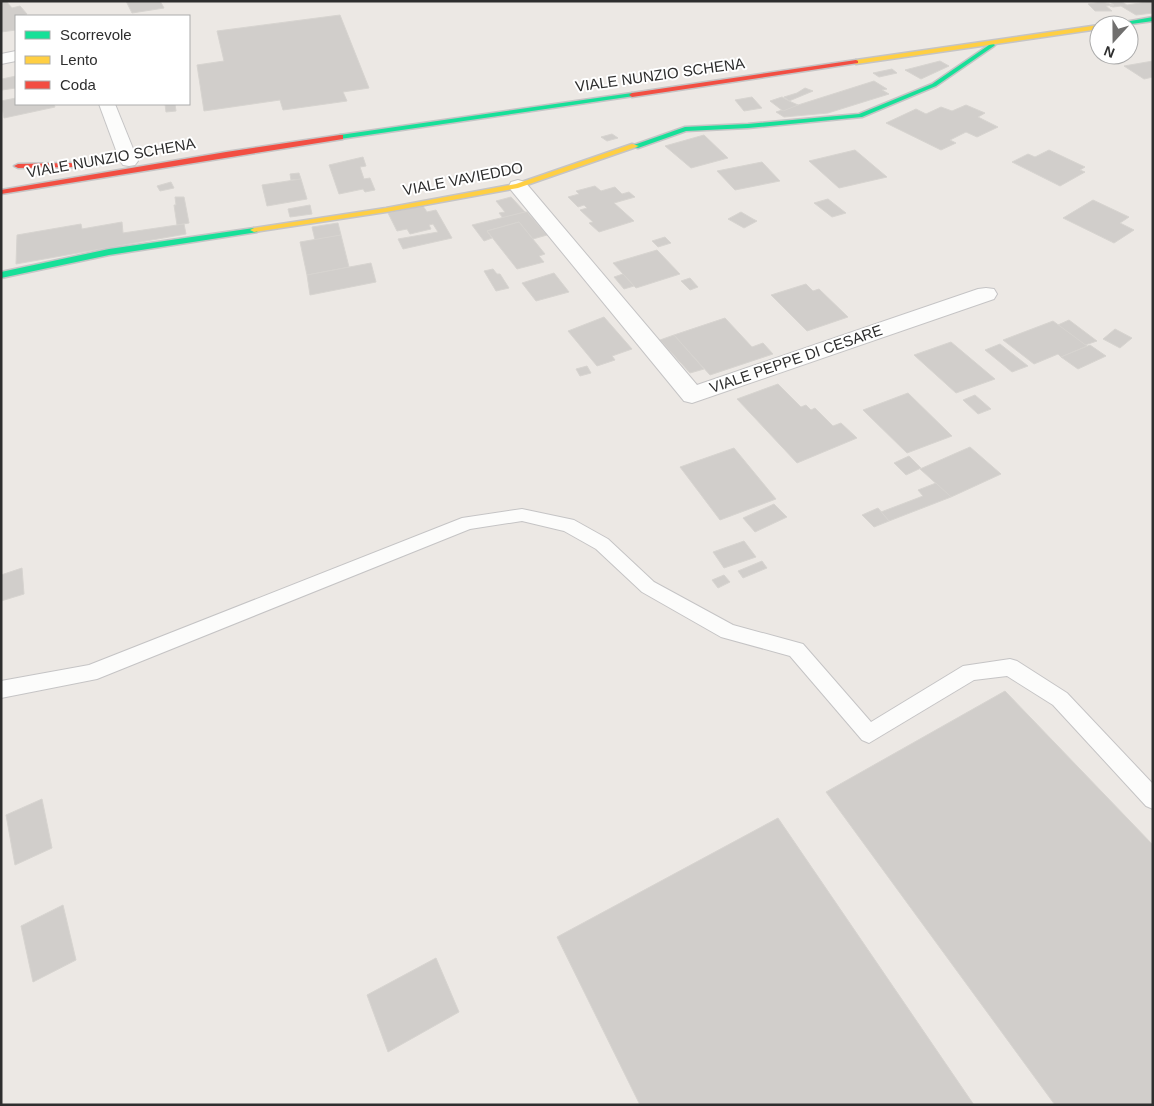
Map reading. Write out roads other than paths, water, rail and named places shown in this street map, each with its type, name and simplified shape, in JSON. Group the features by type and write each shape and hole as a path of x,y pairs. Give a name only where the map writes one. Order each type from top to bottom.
{"street":[{"path":"1139,21 1153,19"},
{"name":"VIALE NUNZIO SCHENA","path":"1,192 226,154 1089,28"},
{"name":"VIALE VAVIEDDO","path":"1,275 109,252 386,210 518,186 685,128 748,126 860,116 934,85 998,41"},
{"path":"1,59 15,56"},
{"path":"107,105 129,161"},
{"name":"VIALE NUNZIO SCHENA","path":"100,163 226,154"},
{"path":"1,192 19,174 18,166 6,159"},
{"name":"VIALE NUNZIO SCHENA","path":"18,166 43,167 81,164"},
{"name":"VIALE PEPPE DI CESARE","path":"518,186 692,395 986,294"}],"lane":[{"path":"1,690 90,673 468,523 522,515 568,525 602,544 648,587 728,632 796,650 869,734 970,672 1010,667 1060,698 1153,799"}]}
